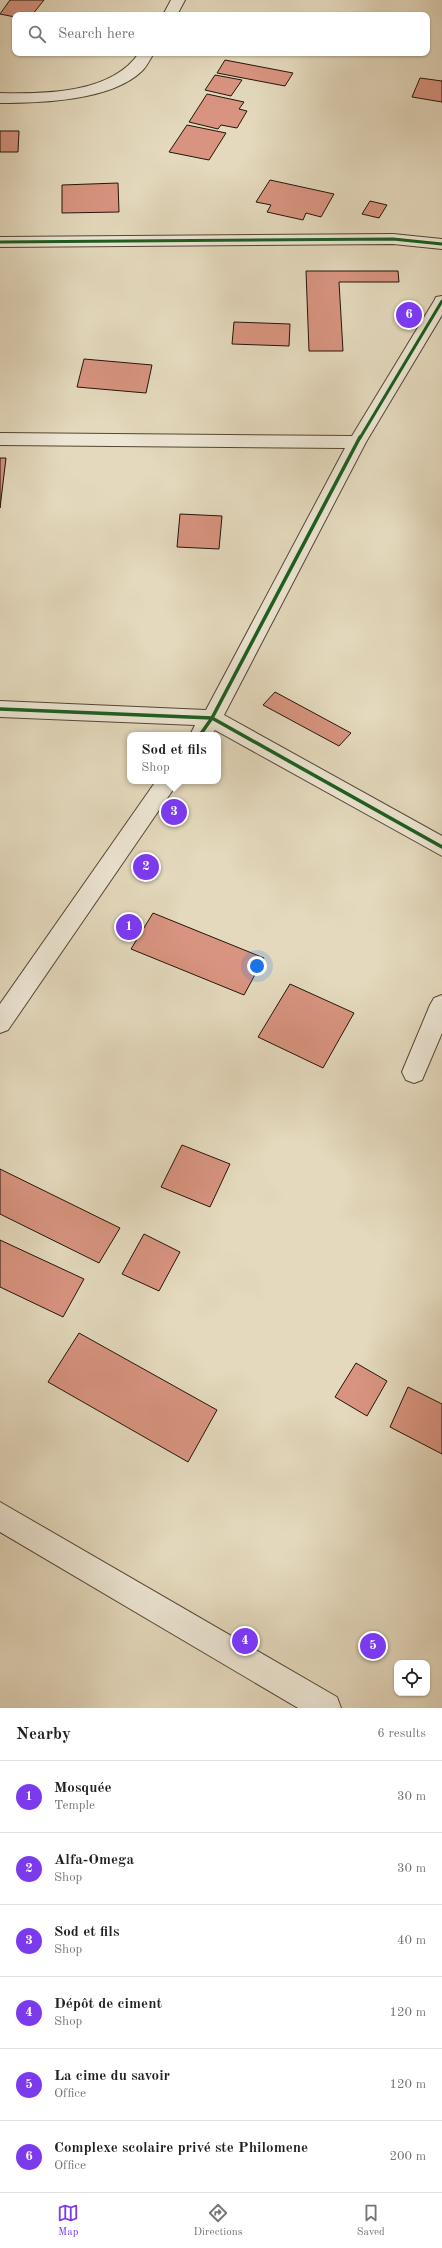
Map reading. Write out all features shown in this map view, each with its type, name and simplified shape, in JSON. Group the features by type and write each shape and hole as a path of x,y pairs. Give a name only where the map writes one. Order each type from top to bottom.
{"street":[{"path":"172,12 178,0"},
{"path":"0,98 57,95 106,85 135,68 145,56"},
{"path":"0,242 393,239 442,244"},
{"path":"206,727 357,442 442,300"},
{"path":"0,439 357,442"},
{"path":"0,709 206,727 216,732"},
{"path":"221,735 442,847"},
{"path":"0,1023 166,784"},
{"path":"414,1072 442,1005"},
{"path":"0,1516 326,1708"}],"building":[{"path":"10,0 44,0 34,12 12,12 12,16 0,14"},
{"path":"225,60 293,73 285,86 217,73"},
{"path":"215,75 242,80 231,96 205,90"},
{"path":"420,78 442,81 442,102 412,97"},
{"path":"207,94 244,102 239,109 247,111 237,128 221,125 218,129 189,122"},
{"path":"187,125 226,133 209,160 169,152"},
{"path":"0,131 19,131 18,152 0,152"},
{"path":"270,180 334,194 321,217 306,213 303,220 267,212 271,205 256,202"},
{"path":"118,183 119,212 62,213 62,185"},
{"path":"370,201 387,205 379,218 362,214"},
{"path":"306,271 398,271 399,282 339,282 343,351 309,351"},
{"path":"234,322 290,324 289,346 232,344"},
{"path":"84,359 152,365 146,393 77,387"},
{"path":"0,458 6,458 0,508"},
{"path":"180,514 222,516 219,549 177,547"},
{"path":"275,692 351,733 339,746 263,705"},
{"path":"153,913 264,958 244,995 131,949"},
{"path":"290,984 354,1013 323,1068 258,1037"},
{"path":"182,1145 230,1164 210,1207 161,1187"},
{"path":"0,1169 120,1228 99,1263 0,1214"},
{"path":"144,1234 180,1252 159,1291 122,1274"},
{"path":"0,1240 84,1279 63,1317 0,1287"},
{"path":"79,1333 217,1410 188,1462 48,1382"},
{"path":"356,1363 387,1381 367,1416 335,1397"},
{"path":"408,1387 442,1404 442,1454 390,1427"}],"cycle path":[{"path":"0,242 393,239 442,244"},
{"path":"202,732 212,718 357,442 442,301"},
{"path":"0,709 212,718 442,847"}],"place":[{"name":"Complexe scolaire privé ste Philomene","path":"409,315"},
{"name":"Sod et fils","path":"174,812"},
{"name":"Alfa-Omega","path":"146,867"},
{"name":"Mosquée","path":"129,927"},
{"name":"Dépôt de ciment","path":"245,1641"},
{"name":"La cime du savoir","path":"373,1646"}]}
